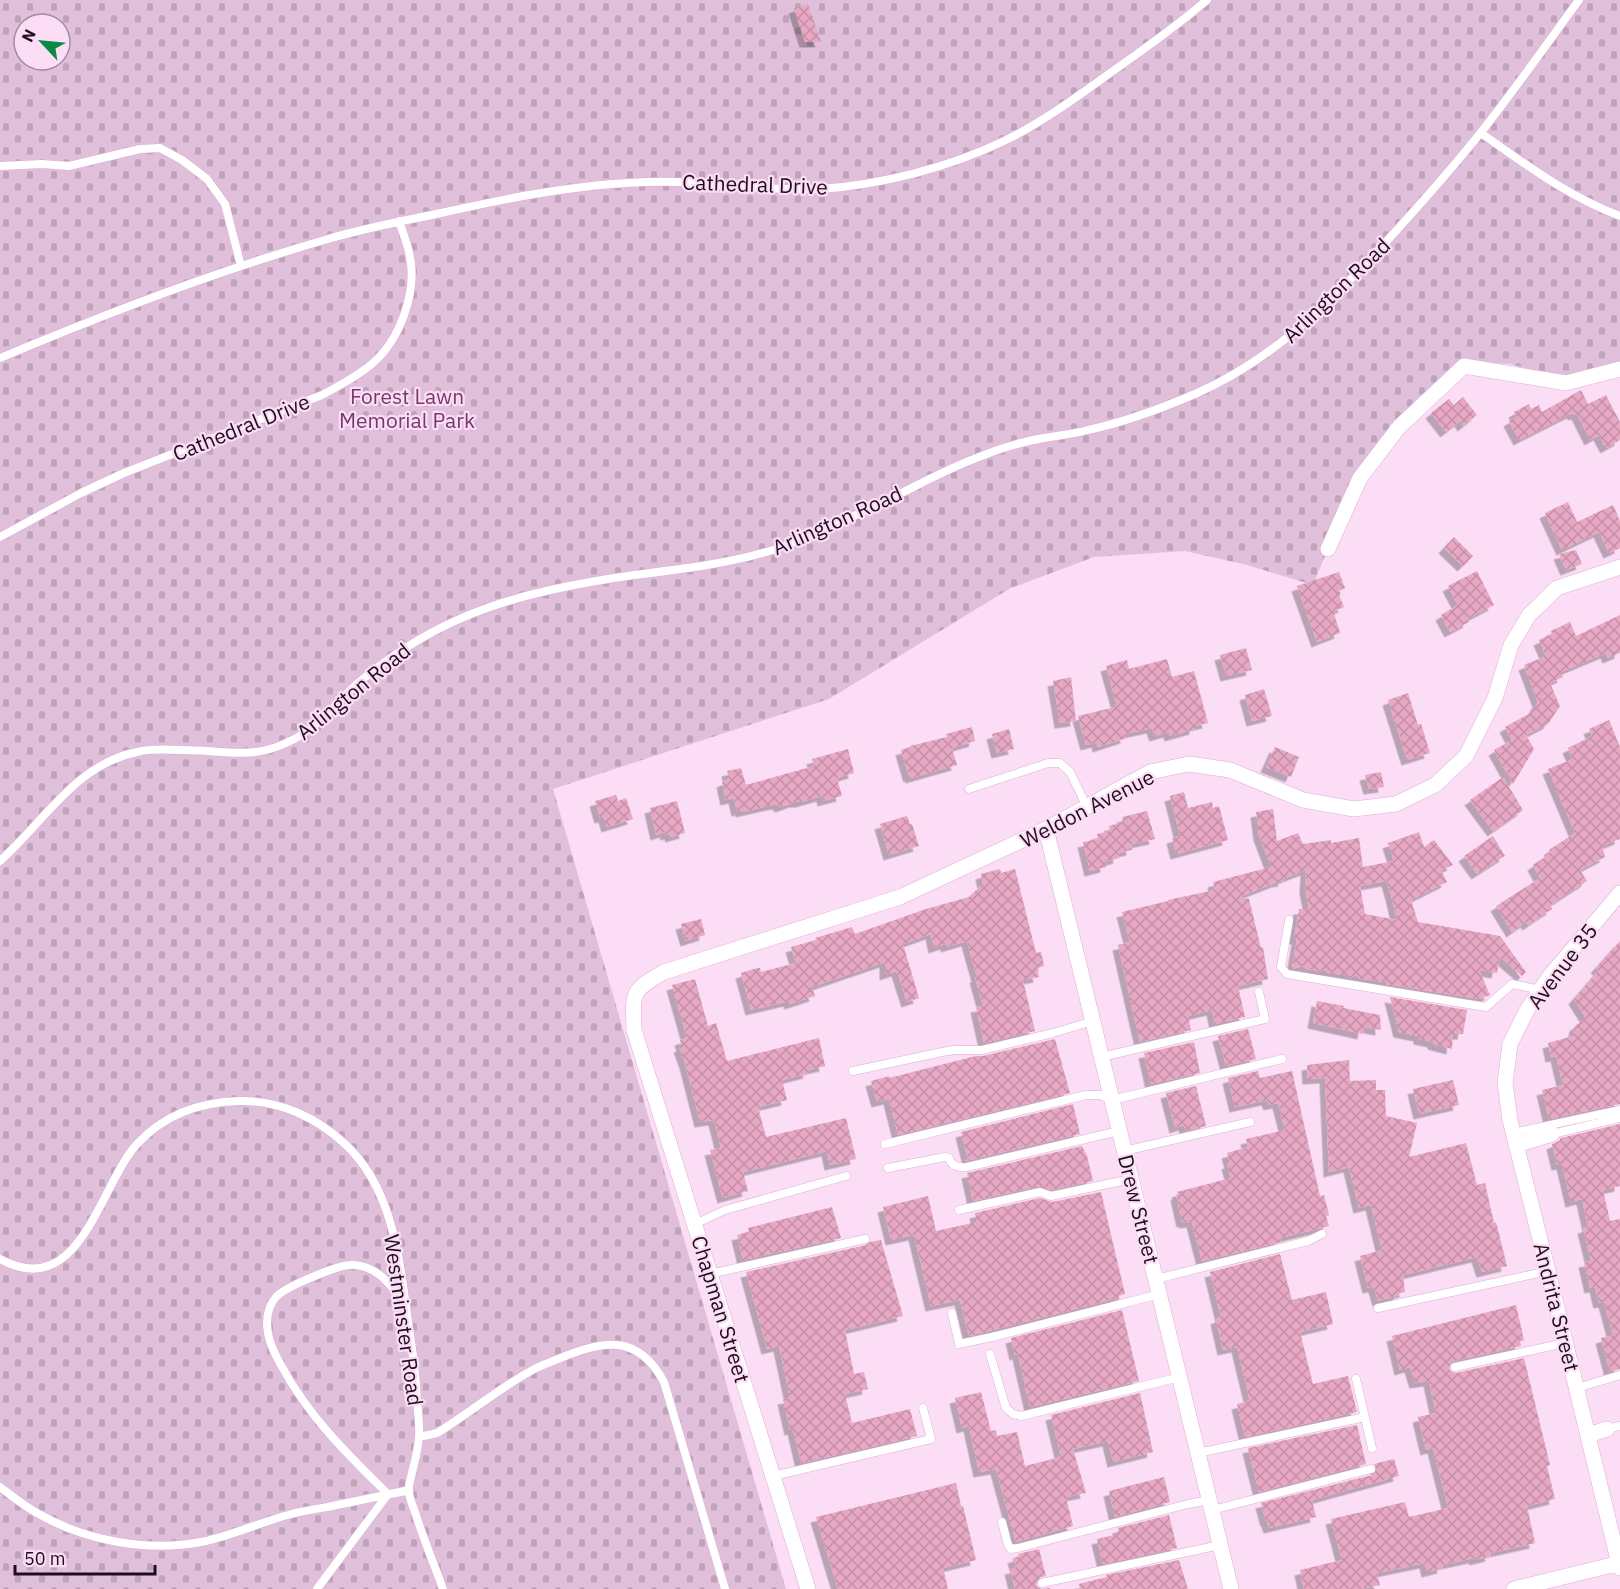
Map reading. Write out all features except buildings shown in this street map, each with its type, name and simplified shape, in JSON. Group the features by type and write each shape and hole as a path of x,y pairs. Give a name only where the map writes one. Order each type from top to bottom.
{"street":[{"path":"1328,549 1360,478 1399,427 1464,366 1566,384 1620,369"},
{"name":"Weldon Avenue","path":"634,1030 633,998 644,983 664,972 900,897 1046,829 1150,772 1189,764 1230,770 1303,800 1354,809 1396,804 1435,785 1466,756 1495,698 1511,645 1528,615 1557,588 1620,567"},
{"name":"Drew Street","path":"1046,829 1231,1589"},
{"name":"Avenue 35","path":"1510,1044 1527,1010 1550,976 1620,892"},
{"name":"Chapman Street","path":"634,1030 808,1589"},
{"name":"Andrita Street","path":"1510,1044 1505,1083 1514,1139 1620,1564"},
{"path":"1514,1139 1552,1134"},
{"path":"1588,1436 1614,1427"},
{"path":"1514,1589 1620,1564"}],"lane":[{"name":"Cathedral Drive","path":"0,358 199,280 329,238 399,221 523,196 627,183 674,182 818,189 880,180 928,168 975,153 1040,122 1174,27 1208,0"},
{"name":"Arlington Road","path":"0,861 13,850 75,782 100,765 122,755 142,750 197,750 227,754 270,750 303,735 356,685 405,647 428,633 491,606 532,594 634,575 728,562 777,549 886,501 941,472 982,455 1028,441 1120,423 1201,392 1272,350 1314,316 1361,270 1481,133 1579,0"},
{"path":"1481,133 1565,191 1620,216"},
{"path":"0,166 42,164 69,166 140,149 160,148 182,160 207,179 225,204 241,266"},
{"name":"Cathedral Drive","path":"0,537 60,504 124,473 322,395 350,380 372,363 386,349 397,331 408,303 411,258 399,221"},
{"path":"969,789 1048,763 1060,763 1070,772 1087,807"},
{"path":"1289,920 1281,967 1287,974 1486,1007 1512,984 1541,990"},
{"path":"1101,1057 1265,1019 1259,992"},
{"path":"853,1071 942,1052 982,1050 1093,1021"},
{"path":"885,1144 1086,1095 1101,1095 1112,1100 1282,1059"},
{"name":"Westminster Road","path":"0,1259 14,1265 45,1268 65,1257 76,1246 90,1225 118,1172 137,1144 172,1117 186,1110 211,1103 248,1101 273,1104 302,1115 326,1128 352,1151 367,1171 379,1193 400,1263 415,1362 419,1437 409,1490"},
{"path":"1514,1139 1620,1110"},
{"path":"1552,1134 1620,1118"},
{"path":"1124,1151 1250,1122"},
{"path":"888,1168 945,1157 949,1158 955,1166 967,1167 1119,1131"},
{"path":"695,1224 725,1210 846,1176"},
{"path":"959,1210 1040,1192 1051,1196 1131,1179"},
{"path":"952,1313 959,1344 1002,1335 1308,1241 1322,1234"},
{"path":"710,1274 865,1239"},
{"path":"388,1494 345,1451 305,1404 277,1357 268,1334 268,1315 274,1300 286,1289 353,1264 373,1270 382,1276 406,1304"},
{"path":"1378,1308 1548,1271"},
{"path":"1455,1367 1565,1343"},
{"path":"419,1437 436,1433 531,1371 584,1348 616,1344 636,1350 652,1362 664,1382 725,1589"},
{"path":"990,1354 1006,1408 1013,1414 1021,1416 1180,1377"},
{"path":"1576,1388 1620,1375"},
{"path":"1356,1379 1372,1448"},
{"path":"773,1476 931,1439 923,1408"},
{"path":"1198,1453 1365,1417"},
{"path":"1002,1522 1008,1545 1011,1549 1018,1548 1188,1504 1211,1505 1371,1468"},
{"path":"0,1487 38,1514 70,1529 112,1541 161,1546 202,1542 289,1515 409,1490 420,1528 443,1589"},
{"path":"317,1589 388,1494"},
{"path":"1042,1583 1221,1545"}],"green space":[{"name":"Forest Lawn Memorial Park","path":"0,0 1620,0 1620,363 1564,379 1510,364 1479,362 1437,386 1347,503 1313,585 1247,565 1185,551 1094,557 1009,589 829,699 553,789 786,1589 0,1589"}]}
